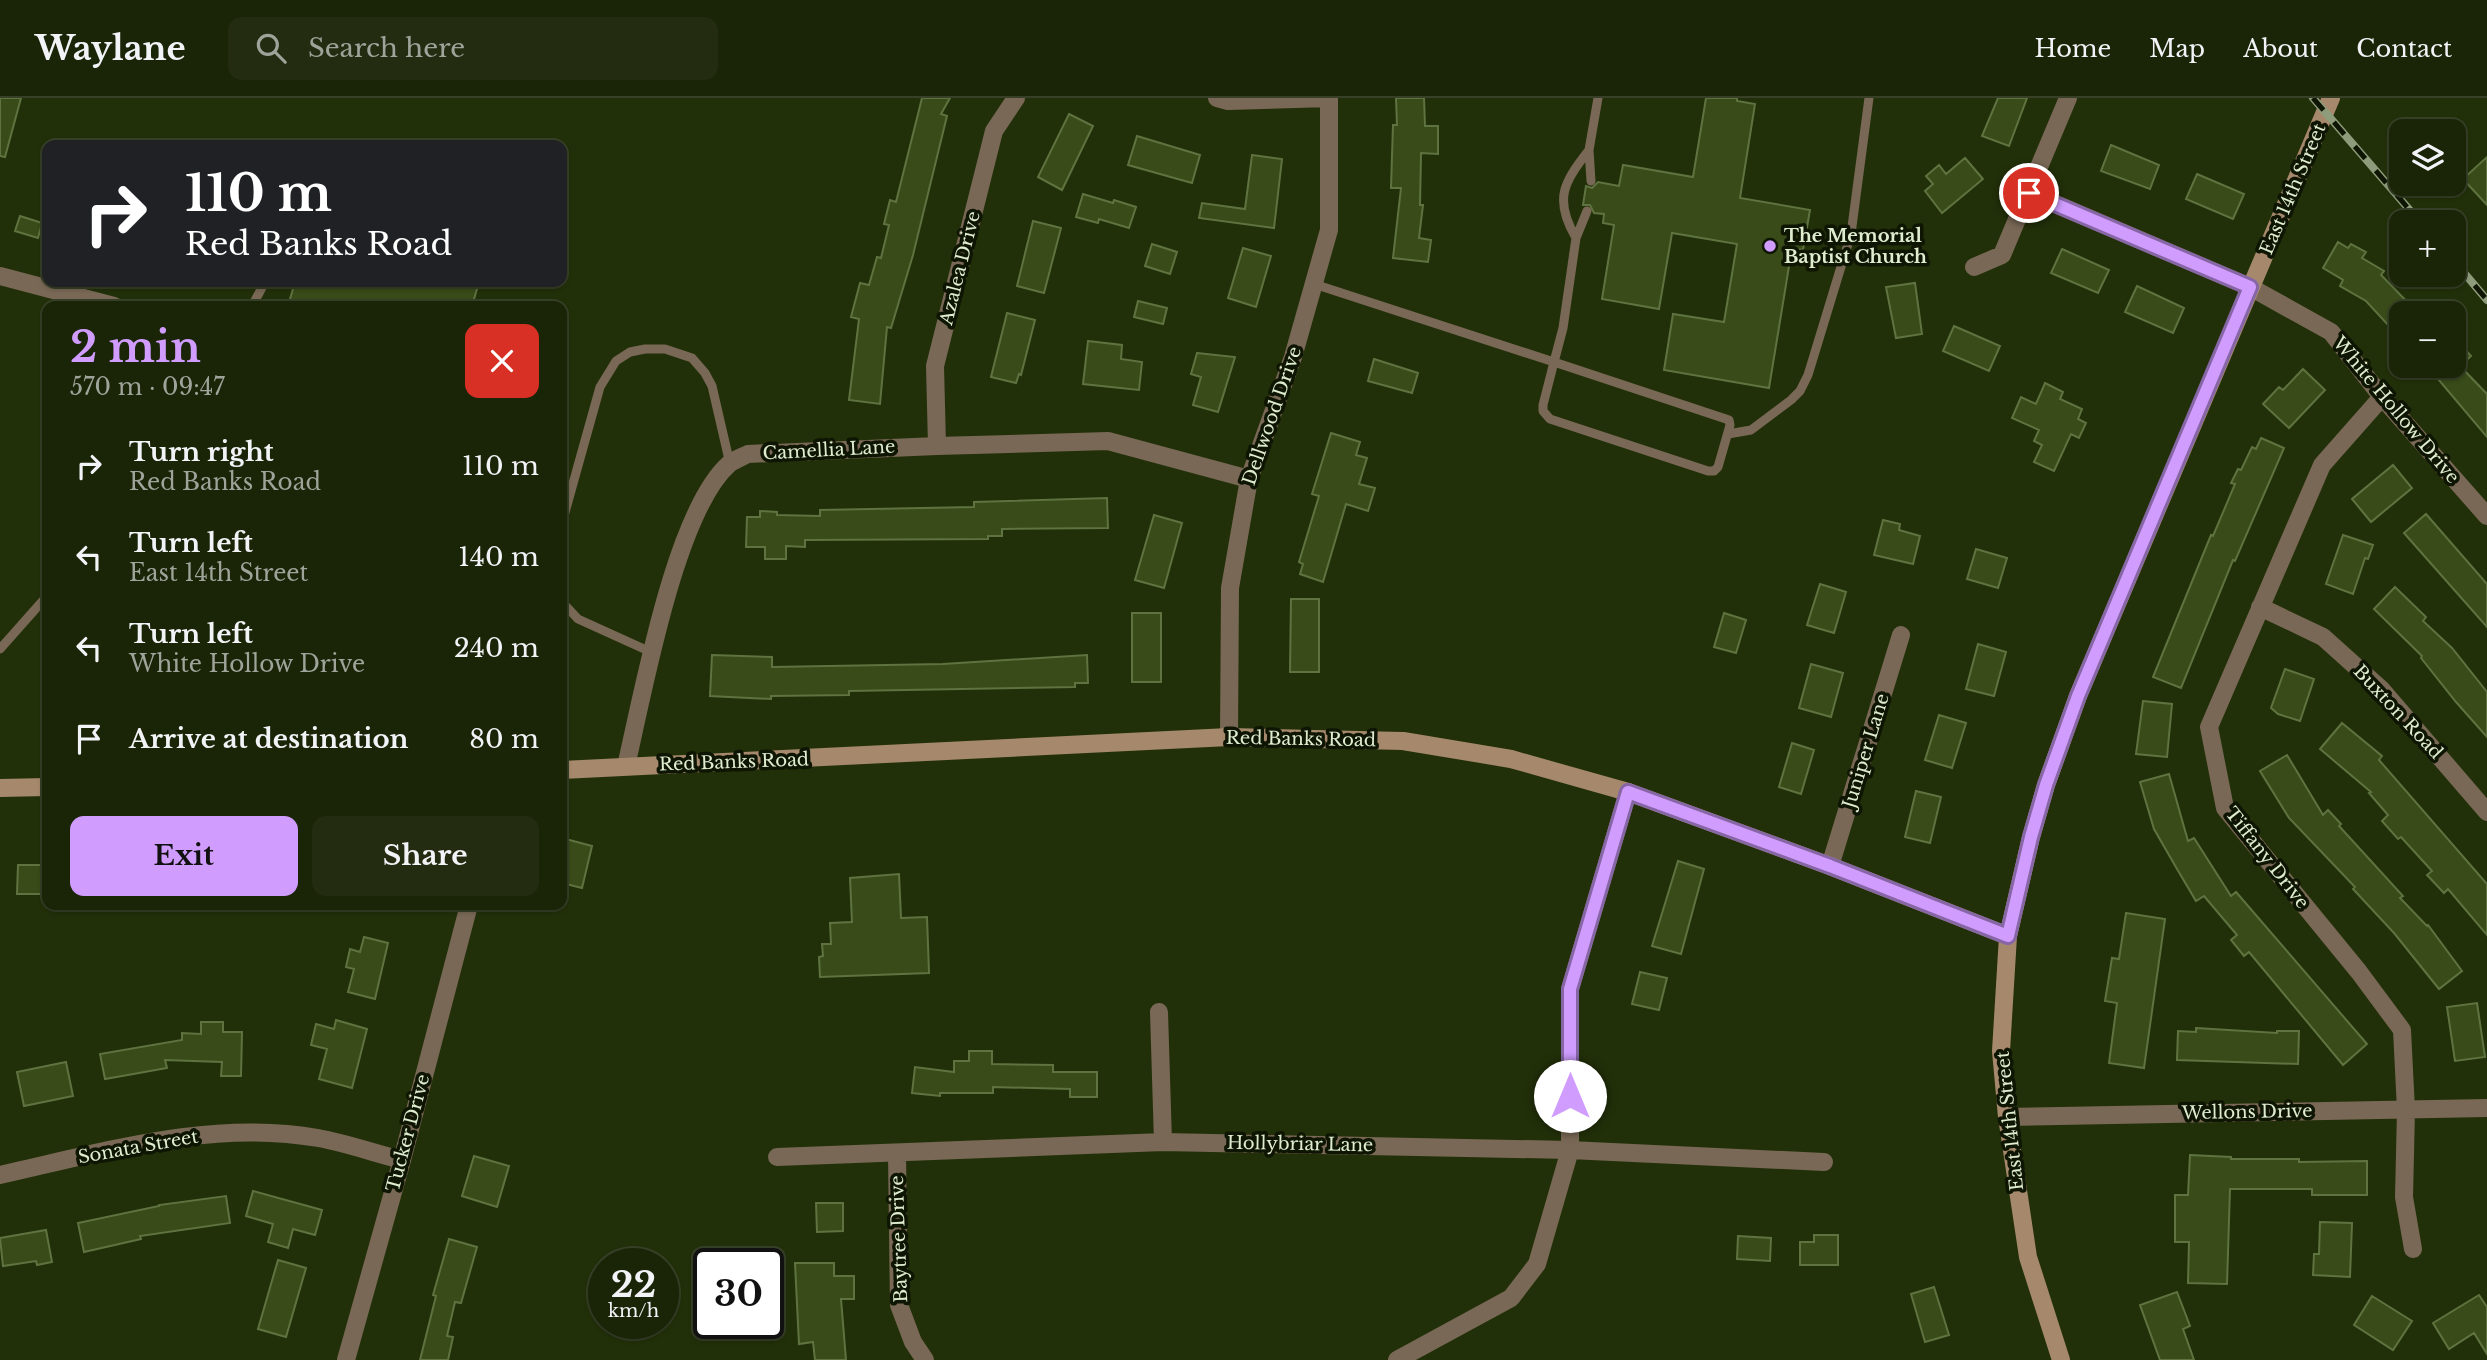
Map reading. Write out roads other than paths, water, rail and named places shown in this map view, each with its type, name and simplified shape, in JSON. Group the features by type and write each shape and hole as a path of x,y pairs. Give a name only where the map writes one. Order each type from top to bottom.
{"street":[{"name":"Azalea Drive","path":"937,446 936,366 994,131 1016,98"},
{"path":"1217,98 1228,101 1329,98"},
{"name":"Dellwood Drive","path":"1228,737 1230,588 1249,479 1293,357 1329,230 1329,98"},
{"path":"1974,267 2002,255 2068,98"},
{"name":"East 14th Street","path":"2061,1360 2028,1257 2007,1116 2001,1051 2008,936 2046,785 2078,696 2331,98"},
{"name":"White Hollow Drive","path":"2029,193 2250,287 2332,332 2382,397 2487,516"},
{"path":"0,276 95,301"},
{"name":"Tiffany Drive","path":"2382,397 2322,465 2209,727 2225,808 2351,961 2402,1030 2406,1110 2404,1196 2413,1250"},
{"name":"Camellia Lane","path":"730,464 748,454 1108,441 1249,479"},
{"path":"626,766 682,548 707,494 730,464"},
{"name":"Buxton Road","path":"2260,607 2323,636 2382,690 2487,812"},
{"name":"Juniper Lane","path":"1830,866 1901,635"},
{"name":"Red Banks Road","path":"567,770 1228,737 1403,741 1511,759 1628,792 1830,866 2008,936"},
{"path":"0,788 42,787"},
{"path":"1397,1360 1511,1298 1537,1264 1570,1150 1570,989 1628,792"},
{"name":"Tucker Drive","path":"346,1360 402,1160 467,910"},
{"path":"1159,1012 1163,1142"},
{"name":"Wellons Drive","path":"2007,1116 2487,1108"},
{"name":"Sonata Street","path":"0,1175 152,1141 197,1134 278,1134 319,1138 402,1160"},
{"name":"Hollybriar Lane","path":"777,1157 1163,1142 1570,1150 1824,1162"},
{"name":"Baytree Drive","path":"897,1154 899,1305 913,1342 925,1360"}],"lane":[{"path":"1591,181 1589,150 1598,98"},
{"path":"1728,434 1751,430 1791,400 1800,391 1808,375 1851,234 1870,98"},
{"path":"1576,238 1564,213 1563,195 1569,177 1589,150"},
{"path":"1314,284 1554,362 1724,418 1731,425 1718,467 1714,471 1550,419 1543,411 1543,405 1554,362 1563,328 1576,238 1587,211"},
{"path":"567,505 600,387 616,362 630,352 665,349 692,358 712,386 730,464"},
{"path":"0,649 42,602"},
{"path":"567,607 578,619 653,653"}],"railway":[{"path":"2313,98 2410,210"},
{"path":"2466,275 2487,300"}],"place":[{"name":"The Memorial Baptist Church","path":"1770,246"}]}
